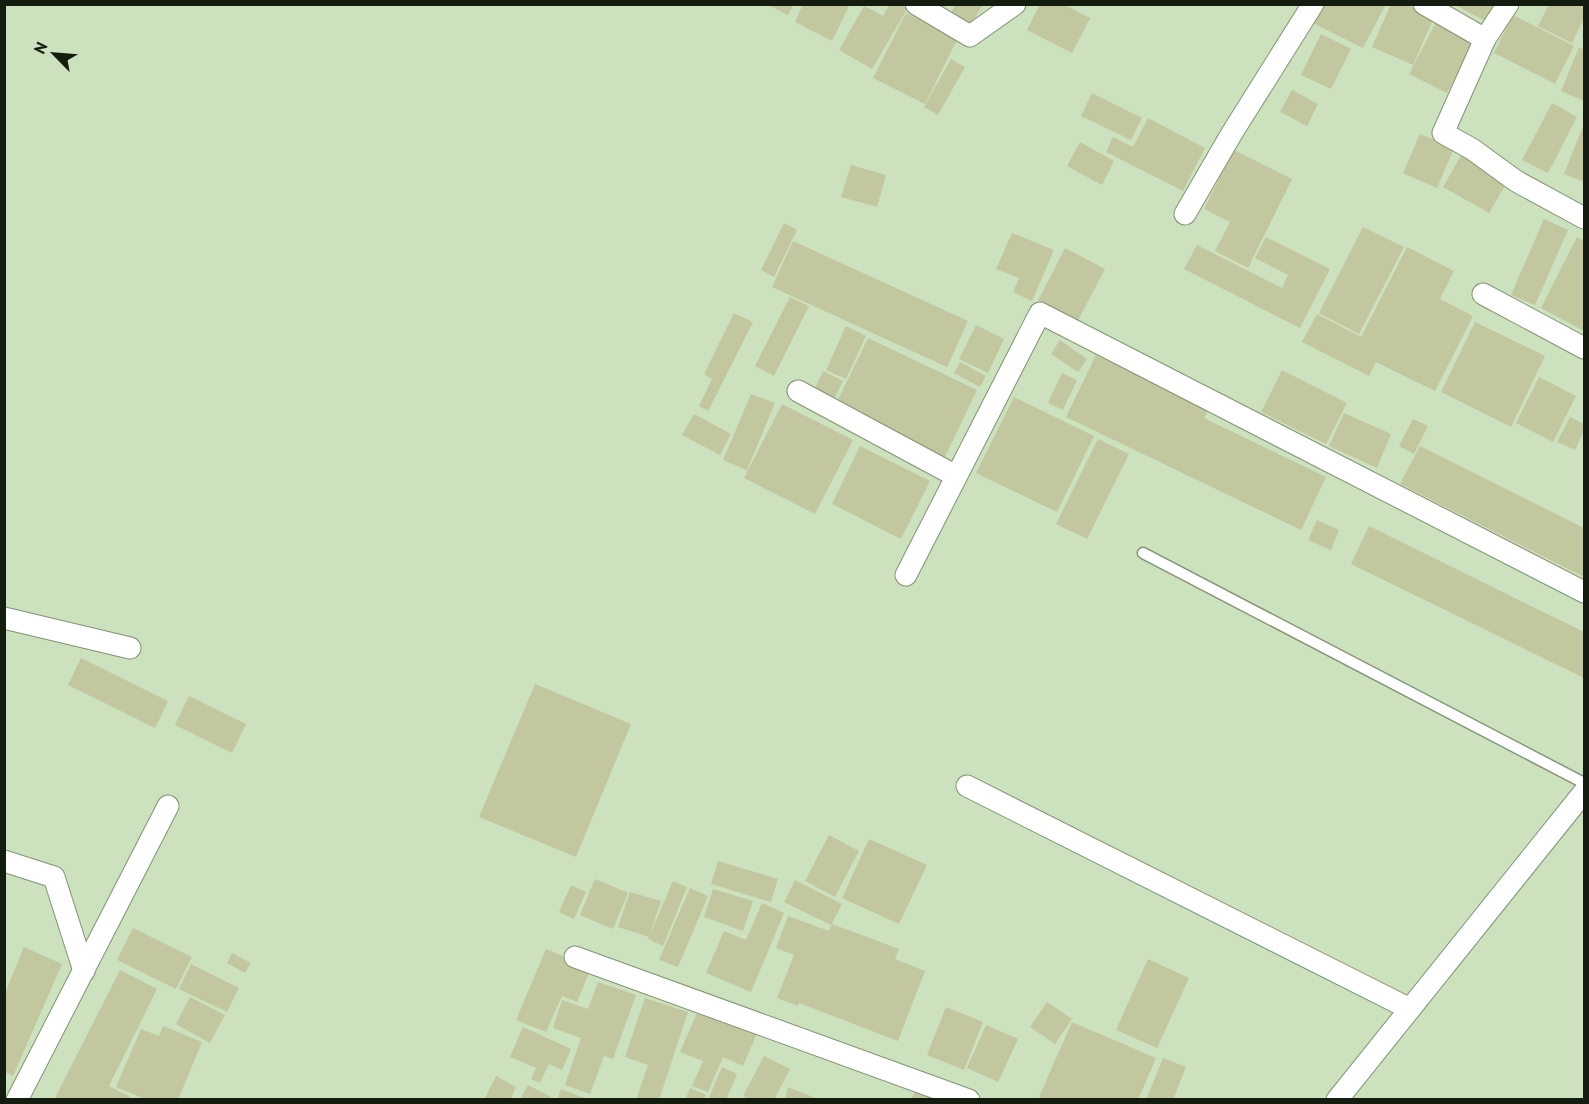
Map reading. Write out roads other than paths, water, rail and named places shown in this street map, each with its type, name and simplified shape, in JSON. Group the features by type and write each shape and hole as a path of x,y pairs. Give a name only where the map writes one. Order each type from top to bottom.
{"street":[{"path":"916,4 970,36 1015,4"},
{"path":"1185,214 1232,133 1313,4"},
{"path":"1424,4 1485,39"},
{"path":"1508,4 1485,39 1443,133 1472,149 1516,181 1584,218"},
{"path":"1483,294 1584,348"},
{"path":"906,575 1040,313 1584,592"},
{"path":"798,391 956,477"},
{"path":"4,618 130,648"},
{"path":"967,786 1410,1009"},
{"path":"1337,1100 1584,792"},
{"path":"17,1100 168,806"},
{"path":"4,861 54,877 84,971"},
{"path":"575,957 969,1100"}],"lane":[{"path":"1143,553 1584,783"}]}
